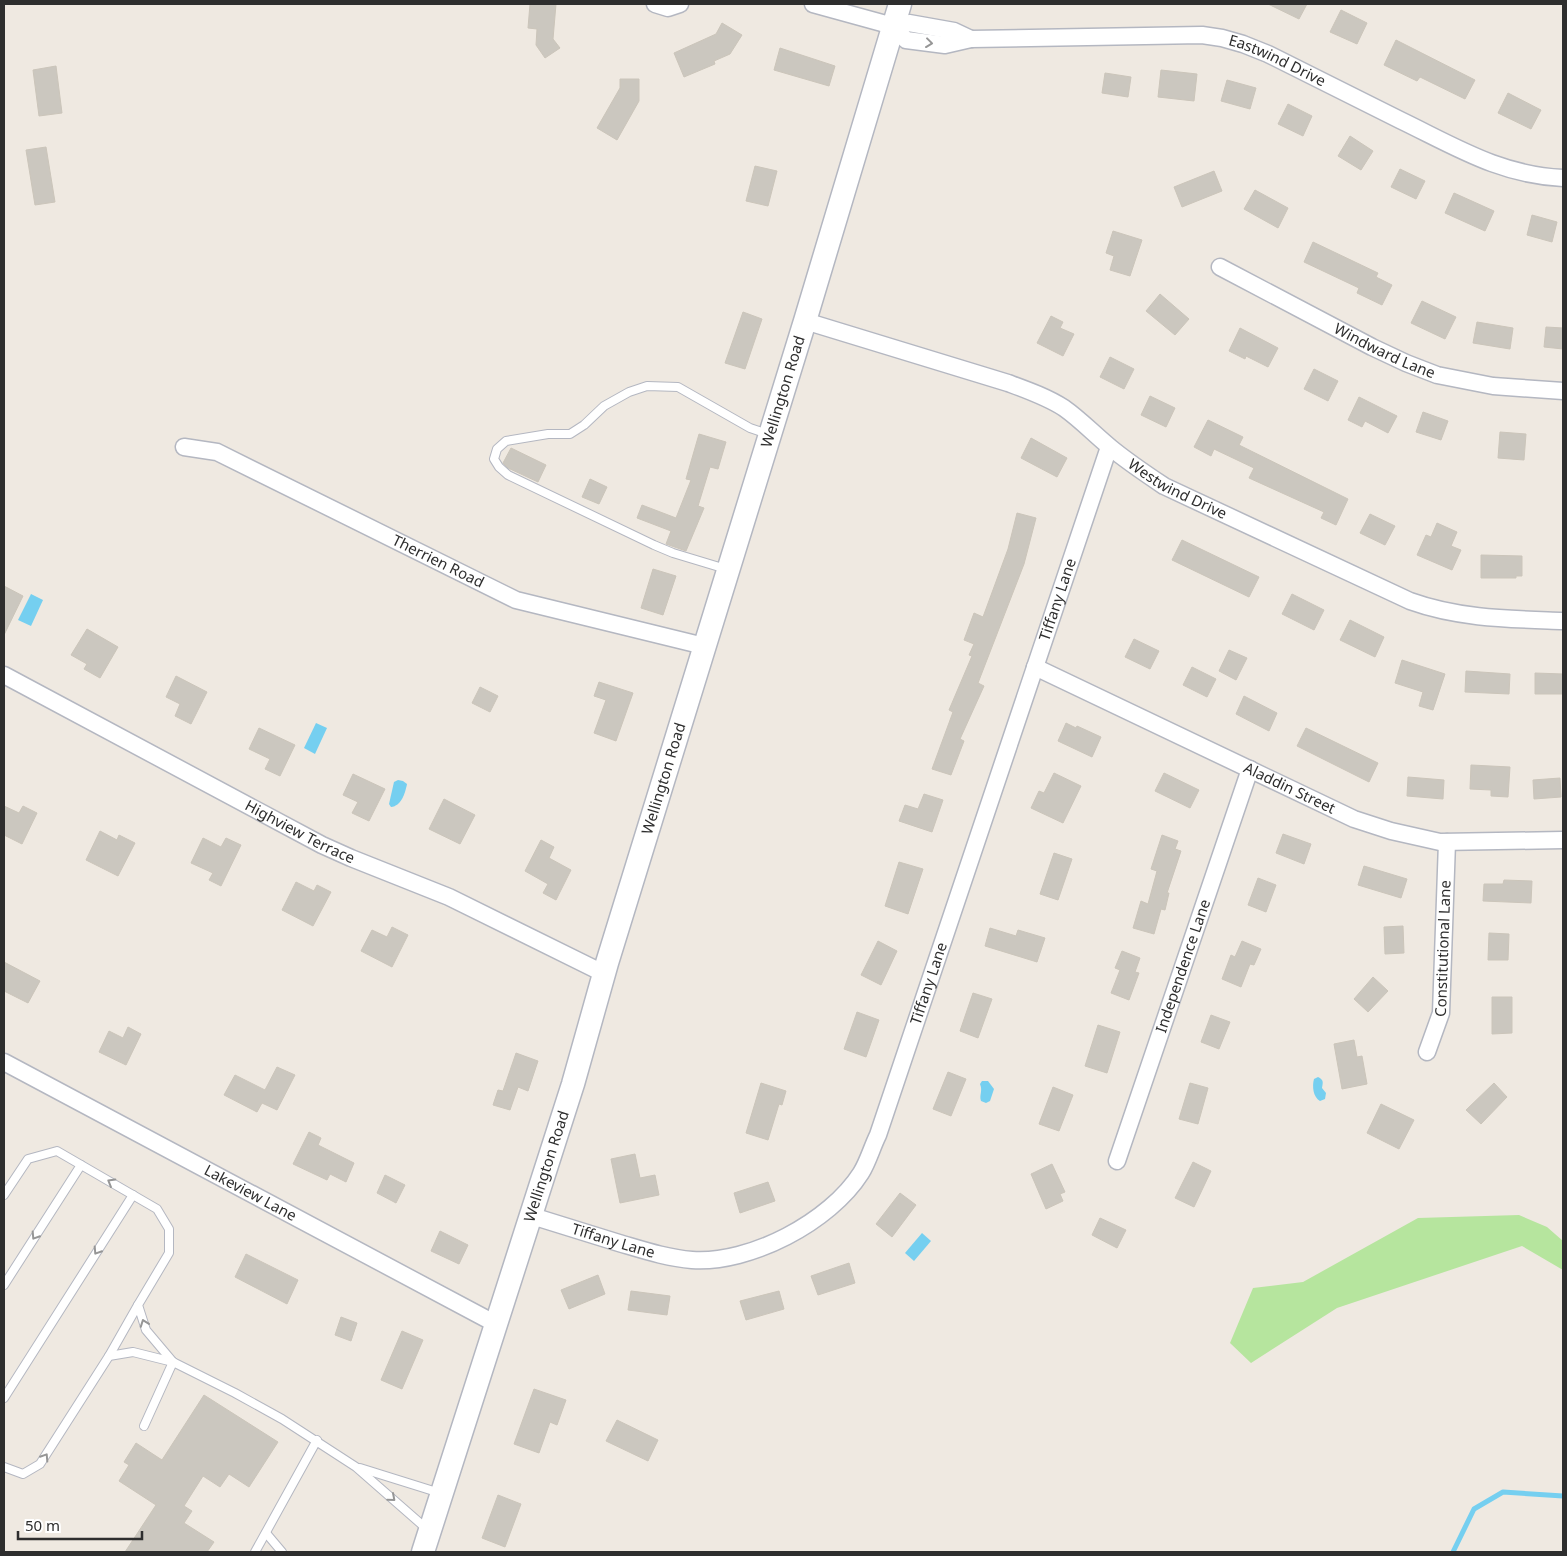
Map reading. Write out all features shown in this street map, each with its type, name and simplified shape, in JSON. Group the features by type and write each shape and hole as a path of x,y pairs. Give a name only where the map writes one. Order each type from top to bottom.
{"main road":[{"name":"Wellington Road","path":"423,1552 573,1084 604,974 805,321 900,4"}],"street":[{"path":"655,4 668,8 680,4"},
{"name":"Eastwind Drive","path":"813,4 893,26 909,23 954,31 971,38 1184,35 1222,38 1268,54 1477,158 1520,173 1539,177 1563,178"},
{"name":"Windward Lane","path":"1220,267 1372,347 1437,375 1493,386 1563,391"},
{"name":"Westwind Drive","path":"805,321 1036,393 1064,408 1109,447 1136,468 1164,486 1410,601 1429,608 1466,616 1563,621"},
{"name":"Therrien Road","path":"184,447 217,452 516,600 704,646"},
{"name":"Tiffany Lane","path":"532,1216 651,1252 694,1260 733,1256 771,1244 805,1226 836,1204 861,1173 878,1135 1109,447"},
{"name":"Aladdin Street","path":"1035,667 1354,818 1391,830 1440,842 1563,840"},
{"name":"Highview Terrace","path":"4,675 322,844 366,865 449,897 604,974"},
{"name":"Independence Lane","path":"1117,1161 1250,769"},
{"name":"Constitutional Lane","path":"1427,1052 1441,1012 1447,842"},
{"name":"Lakeview Lane","path":"4,1062 496,1324"}],"lane":[{"path":"728,569 672,553 508,475 499,467 494,459 497,449 506,441 548,434 570,434 584,425 604,406 629,392 647,386 678,387 750,428 770,435"},
{"path":"4,1195 28,1158 57,1150 156,1209 169,1229 169,1253 109,1356 40,1464 23,1474 4,1467"},
{"path":"4,1285 82,1165"},
{"path":"4,1398 133,1195"},
{"path":"138,1305 146,1330 173,1362"},
{"path":"109,1356 133,1352 173,1362 235,1393 317,1440 356,1466 430,1531"},
{"path":"144,1426 173,1362"},
{"path":"255,1552 317,1440"},
{"path":"356,1466 442,1494"},
{"path":"266,1533 282,1552"}],"green space":[{"path":"1519,1215 1547,1227 1563,1241 1563,1270 1522,1246 1337,1308 1251,1363 1230,1343 1253,1288 1303,1282 1418,1218"}],"water":[{"path":"31,594 43,600 31,626 18,620"},
{"path":"316,723 327,728 315,754 304,748"},
{"path":"398,780 407,784 406,788 400,802 391,807 389,804 394,782"},
{"path":"1318,1077 1322,1080 1322,1088 1326,1093 1325,1099 1320,1101 1314,1094 1313,1088 1314,1079"},
{"path":"982,1081 988,1081 994,1089 990,1101 986,1103 981,1101 980,1084"},
{"path":"922,1233 931,1241 914,1261 905,1253"}],"building":[{"path":"530,4 556,4 553,39 560,48 545,58 536,45 537,29 528,28"},
{"path":"1268,4 1307,4 1299,19"},
{"path":"1341,10 1367,23 1357,44 1330,32"},
{"path":"722,23 742,35 730,54 714,61 715,64 684,77 674,53 716,34"},
{"path":"1396,40 1475,80 1465,99 1420,77 1417,81 1384,65"},
{"path":"780,48 835,66 829,86 774,70"},
{"path":"56,66 62,113 39,116 33,70"},
{"path":"1161,70 1197,74 1194,101 1158,97"},
{"path":"1105,73 1131,77 1128,97 1102,93"},
{"path":"620,79 639,79 639,101 617,140 597,128 620,88"},
{"path":"1227,80 1256,88 1250,109 1221,101"},
{"path":"1508,93 1541,110 1531,129 1498,113"},
{"path":"1288,104 1312,116 1303,136 1278,124"},
{"path":"1350,136 1373,151 1361,170 1338,156"},
{"path":"46,147 55,202 35,205 26,150"},
{"path":"755,166 777,171 768,206 746,201"},
{"path":"1400,169 1425,181 1416,199 1391,187"},
{"path":"1214,171 1222,191 1182,207 1174,187"},
{"path":"1255,190 1288,208 1278,228 1244,209"},
{"path":"1454,193 1494,211 1485,231 1445,213"},
{"path":"1532,215 1557,222 1552,242 1527,235"},
{"path":"1113,231 1142,240 1130,276 1110,270 1114,256 1106,253"},
{"path":"1313,242 1378,273 1376,277 1392,285 1382,305 1357,293 1359,288 1304,262"},
{"path":"1160,294 1189,319 1175,335 1146,311"},
{"path":"1422,301 1456,317 1445,339 1411,323"},
{"path":"743,312 762,319 745,369 725,363"},
{"path":"1051,316 1063,322 1060,328 1074,334 1063,356 1037,343"},
{"path":"1477,322 1513,328 1510,349 1473,343"},
{"path":"1546,327 1563,328 1563,349 1544,347"},
{"path":"1240,328 1278,348 1268,367 1246,356 1245,359 1229,351"},
{"path":"1110,357 1134,369 1124,389 1100,377"},
{"path":"1314,369 1338,381 1328,401 1304,389"},
{"path":"1150,396 1175,408 1166,427 1141,415"},
{"path":"1359,397 1397,416 1388,433 1365,421 1362,427 1348,420"},
{"path":"1423,412 1448,421 1441,440 1416,432"},
{"path":"1208,420 1243,437 1239,445 1348,499 1336,525 1321,518 1324,512 1249,478 1254,468 1214,449 1211,456 1194,447"},
{"path":"1500,432 1526,434 1524,460 1498,458"},
{"path":"699,434 726,442 718,469 710,467 698,506 704,508 686,551 666,544 671,531 637,518 642,505 676,518 691,480 686,479"},
{"path":"1031,438 1067,458 1057,477 1021,458"},
{"path":"511,448 546,465 538,482 508,468 503,463"},
{"path":"590,479 607,487 599,504 582,497"},
{"path":"1017,513 1036,518 1024,564 978,683 984,686 960,739 964,741 951,775 932,769 953,712 949,710 972,656 969,655 974,644 964,640 974,613 983,617 1008,549"},
{"path":"1370,514 1395,526 1385,545 1360,533"},
{"path":"1437,523 1457,532 1451,546 1461,550 1452,570 1417,555 1426,535 1431,537"},
{"path":"1182,540 1259,577 1249,597 1172,560"},
{"path":"1481,555 1522,556 1522,576 1516,576 1516,578 1481,578"},
{"path":"653,569 676,576 663,615 641,608"},
{"path":"4,586 23,596 4,635"},
{"path":"1292,594 1324,610 1314,630 1282,614"},
{"path":"1350,620 1384,637 1375,657 1340,640"},
{"path":"87,629 118,647 100,678 84,669 87,664 71,655"},
{"path":"1134,639 1159,651 1150,669 1125,657"},
{"path":"1229,650 1247,658 1236,680 1219,671"},
{"path":"1402,660 1445,674 1433,710 1419,706 1423,692 1395,683"},
{"path":"1192,667 1216,679 1207,697 1183,685"},
{"path":"1466,671 1510,674 1509,694 1465,692"},
{"path":"1535,673 1563,674 1563,694 1535,694"},
{"path":"176,676 207,692 191,724 175,716 180,704 166,697"},
{"path":"599,682 633,693 616,741 594,733 606,700 594,696"},
{"path":"480,687 498,696 490,712 472,703"},
{"path":"1244,696 1277,713 1269,731 1236,714"},
{"path":"1066,723 1101,737 1092,757 1058,741"},
{"path":"259,728 295,745 280,776 265,769 270,759 249,749"},
{"path":"1306,728 1378,763 1369,782 1297,746"},
{"path":"1471,765 1510,767 1508,797 1491,796 1491,790 1470,789"},
{"path":"1054,773 1081,786 1063,823 1031,808 1039,791 1044,793"},
{"path":"1164,773 1199,790 1190,808 1155,791"},
{"path":"353,774 385,789 369,821 352,813 358,802 343,795"},
{"path":"1408,777 1444,780 1443,799 1407,796"},
{"path":"1560,778 1561,797 1534,799 1533,780"},
{"path":"924,794 943,800 932,832 899,821 905,805 918,809"},
{"path":"444,799 475,815 460,844 429,829"},
{"path":"4,806 19,813 23,806 37,813 22,844 4,835"},
{"path":"100,831 117,840 119,835 135,843 118,876 86,860"},
{"path":"1283,834 1311,844 1304,864 1276,853"},
{"path":"1162,835 1178,841 1175,849 1181,851 1167,893 1169,893 1165,910 1161,909 1154,934 1133,928 1141,901 1148,904 1157,871 1151,869"},
{"path":"203,838 221,847 226,838 241,845 221,886 209,880 213,873 191,863"},
{"path":"541,840 554,847 549,858 571,870 556,900 543,893 548,884 525,871"},
{"path":"1054,853 1072,859 1058,900 1040,894"},
{"path":"899,862 923,869 908,914 885,906"},
{"path":"1364,866 1407,879 1401,898 1358,885"},
{"path":"1258,878 1276,885 1266,912 1248,905"},
{"path":"1504,880 1532,881 1531,903 1483,901 1484,884 1503,884"},
{"path":"296,882 314,891 317,885 331,892 313,926 282,910"},
{"path":"1403,926 1404,953 1385,954 1384,927"},
{"path":"392,927 408,935 392,967 361,951 372,930 387,937"},
{"path":"990,928 1016,936 1018,930 1045,938 1037,962 985,946"},
{"path":"1489,933 1509,934 1508,960 1488,960"},
{"path":"878,941 897,951 881,985 861,975"},
{"path":"1242,941 1261,949 1254,965 1250,964 1241,987 1222,979 1231,955 1235,957"},
{"path":"1122,951 1140,958 1135,972 1139,973 1129,1000 1111,993 1120,970 1115,968"},
{"path":"4,962 40,981 28,1003 4,991"},
{"path":"1373,977 1388,991 1368,1012 1354,999"},
{"path":"973,993 992,999 978,1038 960,1031"},
{"path":"1492,997 1512,997 1512,1033 1492,1034"},
{"path":"857,1012 879,1020 866,1057 844,1049"},
{"path":"1211,1015 1230,1022 1219,1049 1201,1042"},
{"path":"1098,1025 1120,1032 1107,1073 1085,1066"},
{"path":"128,1027 141,1034 126,1065 99,1052 109,1031 123,1038"},
{"path":"1354,1040 1357,1057 1362,1056 1367,1084 1342,1089 1334,1044"},
{"path":"516,1053 538,1061 528,1091 518,1087 510,1110 493,1105 498,1090 503,1091"},
{"path":"277,1067 295,1075 277,1110 262,1103 257,1112 224,1095 235,1075 265,1090"},
{"path":"948,1072 966,1079 951,1116 933,1109"},
{"path":"761,1083 786,1091 782,1105 779,1104 768,1140 746,1133"},
{"path":"1190,1083 1208,1088 1198,1124 1179,1119"},
{"path":"1494,1083 1507,1097 1481,1124 1466,1110"},
{"path":"1053,1087 1073,1095 1059,1131 1039,1124"},
{"path":"1381,1104 1414,1120 1399,1149 1367,1133"},
{"path":"309,1132 321,1138 318,1145 354,1163 346,1182 330,1174 327,1180 293,1164"},
{"path":"635,1154 640,1178 655,1175 659,1195 620,1203 611,1159"},
{"path":"1193,1162 1211,1171 1194,1207 1175,1198"},
{"path":"1052,1164 1065,1192 1060,1194 1063,1201 1046,1209 1031,1174"},
{"path":"385,1175 405,1185 396,1203 377,1193"},
{"path":"768,1182 775,1201 740,1213 734,1193"},
{"path":"900,1193 916,1205 892,1237 876,1224"},
{"path":"1100,1218 1126,1230 1117,1248 1092,1235"},
{"path":"440,1231 468,1245 459,1264 431,1251"},
{"path":"246,1254 298,1280 287,1304 235,1277"},
{"path":"849,1263 855,1283 818,1295 811,1276"},
{"path":"598,1275 605,1294 569,1309 561,1290"},
{"path":"631,1291 670,1296 667,1315 628,1310"},
{"path":"779,1291 784,1309 746,1320 740,1301"},
{"path":"341,1317 357,1323 351,1341 335,1335"},
{"path":"402,1331 423,1340 402,1389 381,1380"},
{"path":"534,1389 566,1400 557,1425 550,1422 539,1453 514,1444"},
{"path":"204,1395 278,1442 249,1487 229,1474 220,1487 203,1476 184,1506 192,1511 184,1523 214,1542 207,1552 125,1552 156,1505 119,1481 129,1465 124,1462 136,1443 162,1460"},
{"path":"617,1420 658,1440 648,1461 606,1441"},
{"path":"498,1495 521,1504 505,1547 482,1538"}],"waterway":[{"path":"1453,1552 1474,1509 1503,1492 1563,1496"}]}
